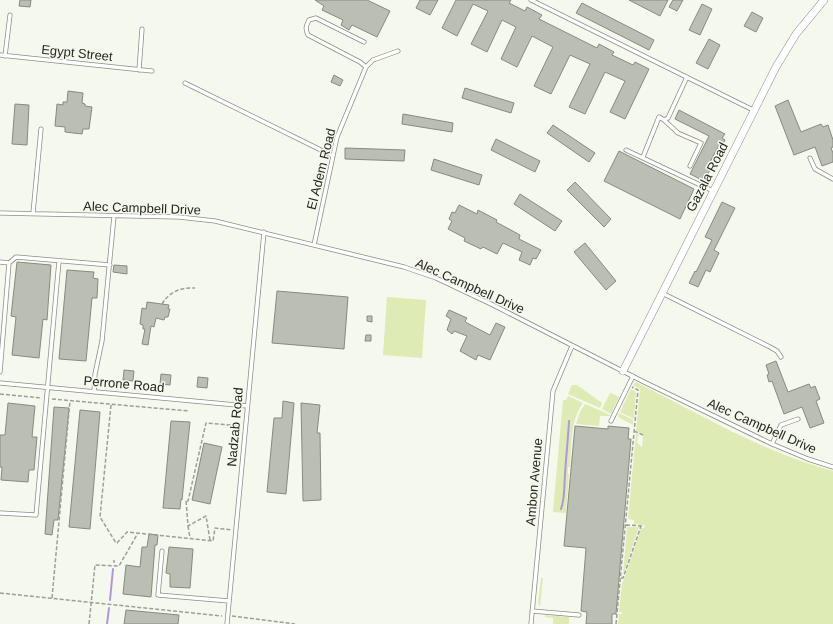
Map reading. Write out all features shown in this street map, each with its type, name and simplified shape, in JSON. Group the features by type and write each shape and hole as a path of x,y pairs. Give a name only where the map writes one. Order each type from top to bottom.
{"street":[{"name":"Gazala Road","path":"623,371 776,67 796,34 824,0"}],"lane":[{"path":"531,0 754,110"},
{"path":"5,56 10,14"},
{"path":"364,42 316,18 309,20 306,26 308,35 360,62 366,67 373,60 398,51"},
{"path":"139,70 142,29"},
{"name":"Egypt Street","path":"0,55 152,71"},
{"name":"El Adem Road","path":"314,245 337,137 366,67"},
{"path":"664,120 668,118 687,77"},
{"path":"185,84 333,156"},
{"path":"643,158 658,117 664,120 678,133 701,143 690,166"},
{"path":"33,213 41,129"},
{"path":"626,150 713,191"},
{"path":"810,158 815,169 833,179"},
{"name":"Alec Campbell Drive","path":"0,213 179,217 215,221 404,267 436,278 493,305 572,346 772,444 808,459 833,467"},
{"path":"94,392 95,374 102,341 114,216"},
{"name":"Nadzab Road","path":"227,624 264,232"},
{"path":"0,372 9,263 16,257 110,265"},
{"path":"0,513 36,515 59,261"},
{"path":"0,262 9,263"},
{"path":"662,293 770,347 777,351 780,357"},
{"name":"Ambon Avenue","path":"531,624 553,391 572,346"},
{"path":"611,421 633,376"},
{"name":"Perrone Road","path":"0,383 247,406"},
{"path":"772,444 781,425 798,419"},
{"path":"162,551 158,595 229,602"},
{"path":"532,611 579,615"}],"path":[{"path":"162,304 167,297 174,292 184,288 195,288"},
{"path":"616,624 638,390 629,385"},
{"path":"0,394 189,411"},
{"path":"52,598 70,401"},
{"path":"111,404 100,517 116,543 126,532 213,541 215,528 232,530"},
{"path":"190,538 186,500 188,501 206,423 241,426"},
{"path":"634,431 643,435"},
{"path":"188,526 206,516 210,540"},
{"path":"626,525 644,526"},
{"path":"621,578 623,578 641,526"},
{"path":"89,624 95,565 119,566 138,533"},
{"path":"0,593 295,624"}],"green space":[{"path":"387,297 426,300 422,358 383,355"},
{"path":"636,382 757,443 782,454 833,471 833,624 618,624 619,614 622,614 622,612 619,612 622,583 641,528 644,528 645,525 634,524 634,520 628,519 636,433 640,435 638,435 637,443 642,447 643,435 636,431 640,389 633,385"},
{"path":"572,385 577,385 602,403 600,408 568,394"},
{"path":"631,389 636,392 634,419 620,412"},
{"path":"610,393 619,397 611,414 602,409"},
{"path":"568,396 583,403 576,417 572,434 570,467 568,467 569,474 566,513 553,512 563,400 566,400"},
{"path":"585,404 610,416 600,416 599,426 576,424 580,412"},
{"path":"619,413 633,420 633,425 620,418 618,416"},
{"path":"627,527 639,527 623,575"},
{"path":"541,578 543,578 540,607 538,603"},
{"path":"545,615 569,617 569,624 553,624 553,618 545,617"}],"building":[{"path":"20,0 31,0 30,7 19,6"},
{"path":"315,0 367,0 390,11 377,37 352,25 349,30 341,25 343,20 322,10 324,6"},
{"path":"420,0 438,0 430,15 416,8"},
{"path":"456,0 511,0 509,3 525,11 527,7 542,15 539,19 597,48 599,44 614,52 612,55 633,65 635,62 649,69 625,119 610,112 625,81 605,72 585,114 569,107 590,64 570,55 551,94 534,86 553,47 532,36 517,67 501,59 516,27 502,20 487,52 471,44 488,11 473,4 457,36 442,28"},
{"path":"629,0 668,0 660,16"},
{"path":"673,0 683,0 677,11 669,7"},
{"path":"582,3 654,40 649,50 576,13"},
{"path":"702,4 712,9 700,35 689,30"},
{"path":"752,12 763,18 756,32 744,26"},
{"path":"709,39 720,45 708,69 696,63"},
{"path":"334,75 343,80 340,86 331,82"},
{"path":"465,88 514,103 511,113 462,98"},
{"path":"68,91 83,93 82,103 85,104 85,106 92,107 89,129 83,129 82,134 65,132 65,127 55,126 57,104 63,105 63,102 67,102"},
{"path":"788,100 801,132 821,124 823,127 828,125 833,140 833,147 831,148 833,153 833,162 822,166 815,147 794,155 775,106"},
{"path":"15,104 29,105 27,145 12,144"},
{"path":"679,110 725,134 722,138 725,140 722,146 719,145 708,166 711,168 707,176 704,175 702,180 690,174 709,136 675,119"},
{"path":"403,114 453,123 452,132 402,124"},
{"path":"553,125 595,153 589,162 547,133"},
{"path":"496,139 540,161 535,172 491,150"},
{"path":"345,148 405,150 404,161 345,159"},
{"path":"619,151 694,189 680,219 604,181"},
{"path":"434,159 482,175 479,185 431,170"},
{"path":"575,182 611,219 604,227 567,190"},
{"path":"520,194 562,221 555,231 514,204"},
{"path":"722,202 735,208 714,250 719,253 710,272 706,270 698,287 689,283 712,240 705,237"},
{"path":"459,205 477,214 478,210 520,235 519,239 541,250 536,259 533,258 530,265 519,260 522,252 503,243 497,254 483,247 481,249 464,241 465,238 448,229 452,221 449,219 452,212 455,213"},
{"path":"585,243 616,281 606,290 574,252"},
{"path":"17,262 51,265 47,320 43,319 39,358 12,355 16,317 11,316"},
{"path":"114,265 127,266 127,274 113,272"},
{"path":"67,270 94,272 93,278 98,279 97,298 92,298 86,361 59,359"},
{"path":"277,291 348,297 344,349 272,343"},
{"path":"147,302 169,305 168,309 170,309 168,317 165,317 164,320 156,318 154,327 151,326 148,345 142,344 145,329 143,329 143,325 140,324 142,308 146,309"},
{"path":"449,310 467,318 465,321 467,323 490,335 496,323 505,327 490,360 478,355 476,360 460,351 467,336 454,331 452,334 447,330 451,319 446,316"},
{"path":"367,316 372,316 372,322 367,321"},
{"path":"366,335 371,335 371,341 365,341"},
{"path":"776,361 788,392 809,384 811,388 815,386 820,399 816,401 824,423 810,428 802,407 784,414 772,381 769,382 767,375 769,374 766,365"},
{"path":"124,370 134,371 133,381 123,380"},
{"path":"161,374 171,375 170,385 160,384"},
{"path":"198,377 208,378 207,388 197,387"},
{"path":"283,401 294,403 286,494 267,492 274,418 282,418"},
{"path":"8,403 35,406 32,437 37,437 34,470 29,470 28,482 1,480 2,467 0,467 0,435 5,435"},
{"path":"301,403 320,405 317,433 320,433 321,500 303,501"},
{"path":"54,407 69,408 58,520 54,520 52,535 45,534"},
{"path":"80,410 100,412 90,529 69,527"},
{"path":"171,421 190,422 180,509 163,508"},
{"path":"575,426 608,429 608,426 629,428 628,439 631,439 616,614 612,614 612,624 586,624 587,612 581,611 586,548 564,546"},
{"path":"204,443 222,447 210,504 192,500"},
{"path":"149,534 158,535 157,545 155,545 151,597 123,594 126,565 140,567 142,547 147,547"},
{"path":"169,547 193,549 190,588 170,587 170,574 166,573"},
{"path":"126,610 179,615 178,624 124,624"}],"waterway":[{"path":"561,509 564,496 569,421"},
{"path":"110,600 113,569"},
{"path":"107,624 109,608"}]}
